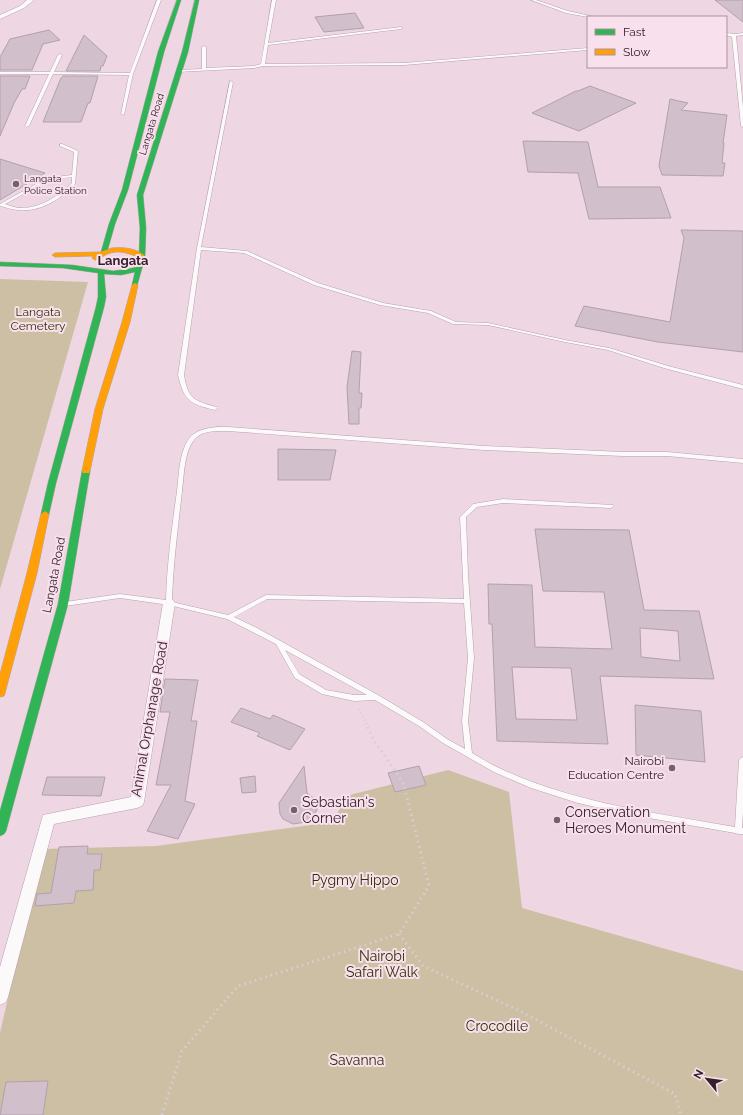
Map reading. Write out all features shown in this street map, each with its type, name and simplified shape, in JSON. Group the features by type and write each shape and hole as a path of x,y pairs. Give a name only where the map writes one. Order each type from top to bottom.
{"main road":[{"name":"Langata Road","path":"0,693 32,573 52,483 102,297 98,272 91,267 92,262 102,253 125,190 161,52 179,0"},
{"name":"Langata Road","path":"0,831 63,604 78,513 99,409 126,322 139,268 144,261 142,256 143,228 140,195 178,71 178,49 197,0"},
{"path":"161,52 164,49 178,49"},
{"path":"99,237 112,224"},
{"path":"84,246 73,250 43,255 64,256 102,253 113,250 131,250 138,252 142,256"},
{"path":"0,255 18,255"},
{"path":"0,264 75,267 116,275 131,272 139,268"}],"street":[{"path":"0,18 22,7 31,0"},
{"path":"7,7 22,7"},
{"name":"Animal Orphanage Road","path":"0,997 48,819 137,802 169,603"}],"lane":[{"path":"123,114 131,74 158,0"},
{"path":"263,65 274,0"},
{"path":"534,0 567,12 588,16"},
{"path":"267,44 401,28"},
{"path":"727,35 743,34"},
{"path":"734,35 743,126"},
{"path":"204,47 204,70"},
{"path":"178,71 254,67 263,65 404,64 587,49"},
{"path":"27,126 60,56"},
{"path":"0,73 131,74"},
{"path":"215,408 197,404 189,399 183,388 181,375 199,248 231,82"},
{"path":"1,206 22,209 36,207 48,203 64,193 74,183 76,151 61,145"},
{"path":"1,206 48,179 74,176"},
{"path":"199,248 245,252 316,284 382,304 429,312 455,323 488,324 609,349 666,367 743,387"},
{"path":"169,603 173,540 184,460 190,441 202,431 228,429 484,448 623,454 667,454 743,461"},
{"path":"469,754 465,721 471,658 463,517 475,506 503,502 611,506"},
{"path":"63,604 120,596 169,603 229,617 256,630 376,697 496,770 534,786 578,800 626,811 741,831 743,760"},
{"path":"229,617 266,597 467,601"},
{"path":"277,642 297,676 324,692 354,698 376,697"}],"path":[{"path":"162,1115 182,1051 238,986 398,934 429,886 403,782 374,741 354,698"},
{"path":"398,934 423,966 520,1011 675,1094 681,1115"}],"green space":[{"name":"Langata Cemetery","path":"0,279 88,282 0,589"},
{"name":"Nairobi Safari Walk","path":"448,770 509,792 522,908 743,971 743,1115 0,1115 0,1033 42,849 156,846 333,822 346,796"}],"building":[{"path":"715,0 743,0 743,22"},
{"path":"355,13 364,28 324,32 315,17"},
{"path":"49,30 60,40 43,44 32,70 0,70 0,57 10,39"},
{"path":"84,35 107,56 103,66 101,66 100,71 66,71"},
{"path":"0,76 30,76 25,89 22,89 14,103 0,136"},
{"path":"63,76 98,76 90,103 88,103 81,122 43,122 61,78"},
{"path":"590,86 636,103 579,131 532,113 576,91"},
{"path":"670,99 688,103 681,110 727,115 723,143 722,163 725,163 723,176 662,175 659,166"},
{"path":"523,141 588,142 598,187 660,187 671,218 589,219 578,173 528,172"},
{"path":"0,159 45,173 0,200"},
{"path":"681,230 743,231 743,352 658,342 575,326 584,306 670,322 684,238"},
{"path":"352,351 361,352 359,393 362,393 361,408 359,408 359,424 349,424 347,387"},
{"path":"278,449 336,450 330,480 278,480"},
{"path":"535,529 629,530 644,610 699,611 714,679 600,676 608,744 497,741 492,624 489,624 488,584 532,585 535,647 612,649 604,592 543,591","holes":["640,628 678,631 680,661 641,657","512,667 571,668 577,720 516,719"]},
{"path":"165,679 198,680 191,721 197,721 185,801 195,804 178,839 147,831 171,785 156,785 170,712 160,712"},
{"path":"635,705 701,711 705,762 636,755"},
{"path":"241,708 270,719 273,715 305,729 290,750 257,736 260,733 231,722"},
{"path":"304,766 307,793 316,800 317,810 311,819 306,822 293,824 283,819 280,814 279,803"},
{"path":"419,766 426,785 395,792 388,773"},
{"path":"255,776 256,792 242,793 240,778"},
{"path":"47,777 105,777 101,796 42,795"},
{"path":"88,846 87,854 102,854 100,870 94,870 93,890 76,891 74,903 35,906 37,894 51,893 59,847"},
{"path":"48,1081 43,1115 0,1115 6,1082"}],"traffic: fast":[{"path":"104,252 112,224 125,190 161,52 179,0"},
{"path":"135,285 139,268 144,261 142,256 143,228 140,195 185,52 197,0"},
{"path":"0,264 72,267 113,273 121,273 139,268"},
{"path":"45,514 100,307 102,297 101,274"},
{"path":"0,831 63,604 86,471"}],"traffic: slow":[{"path":"95,258 112,250 130,251 142,256"},
{"path":"55,255 100,254"},
{"path":"86,471 99,409 126,322 135,285"},
{"path":"0,693 32,573 45,514"}],"place":[{"name":"Langata Police Station","path":"16,184"},
{"name":"Nairobi Education Centre","path":"672,768"},
{"name":"Sebastian‘s Corner","path":"294,810"},
{"name":"Conservation Heroes Monument","path":"557,820"}],"district":[{"name":"Langata","path":"123,260"}],"park label":[{"name":"Pygmy Hippo","path":"355,880"},
{"name":"Crocodile","path":"497,1026"},
{"name":"Savanna","path":"357,1060"}]}
